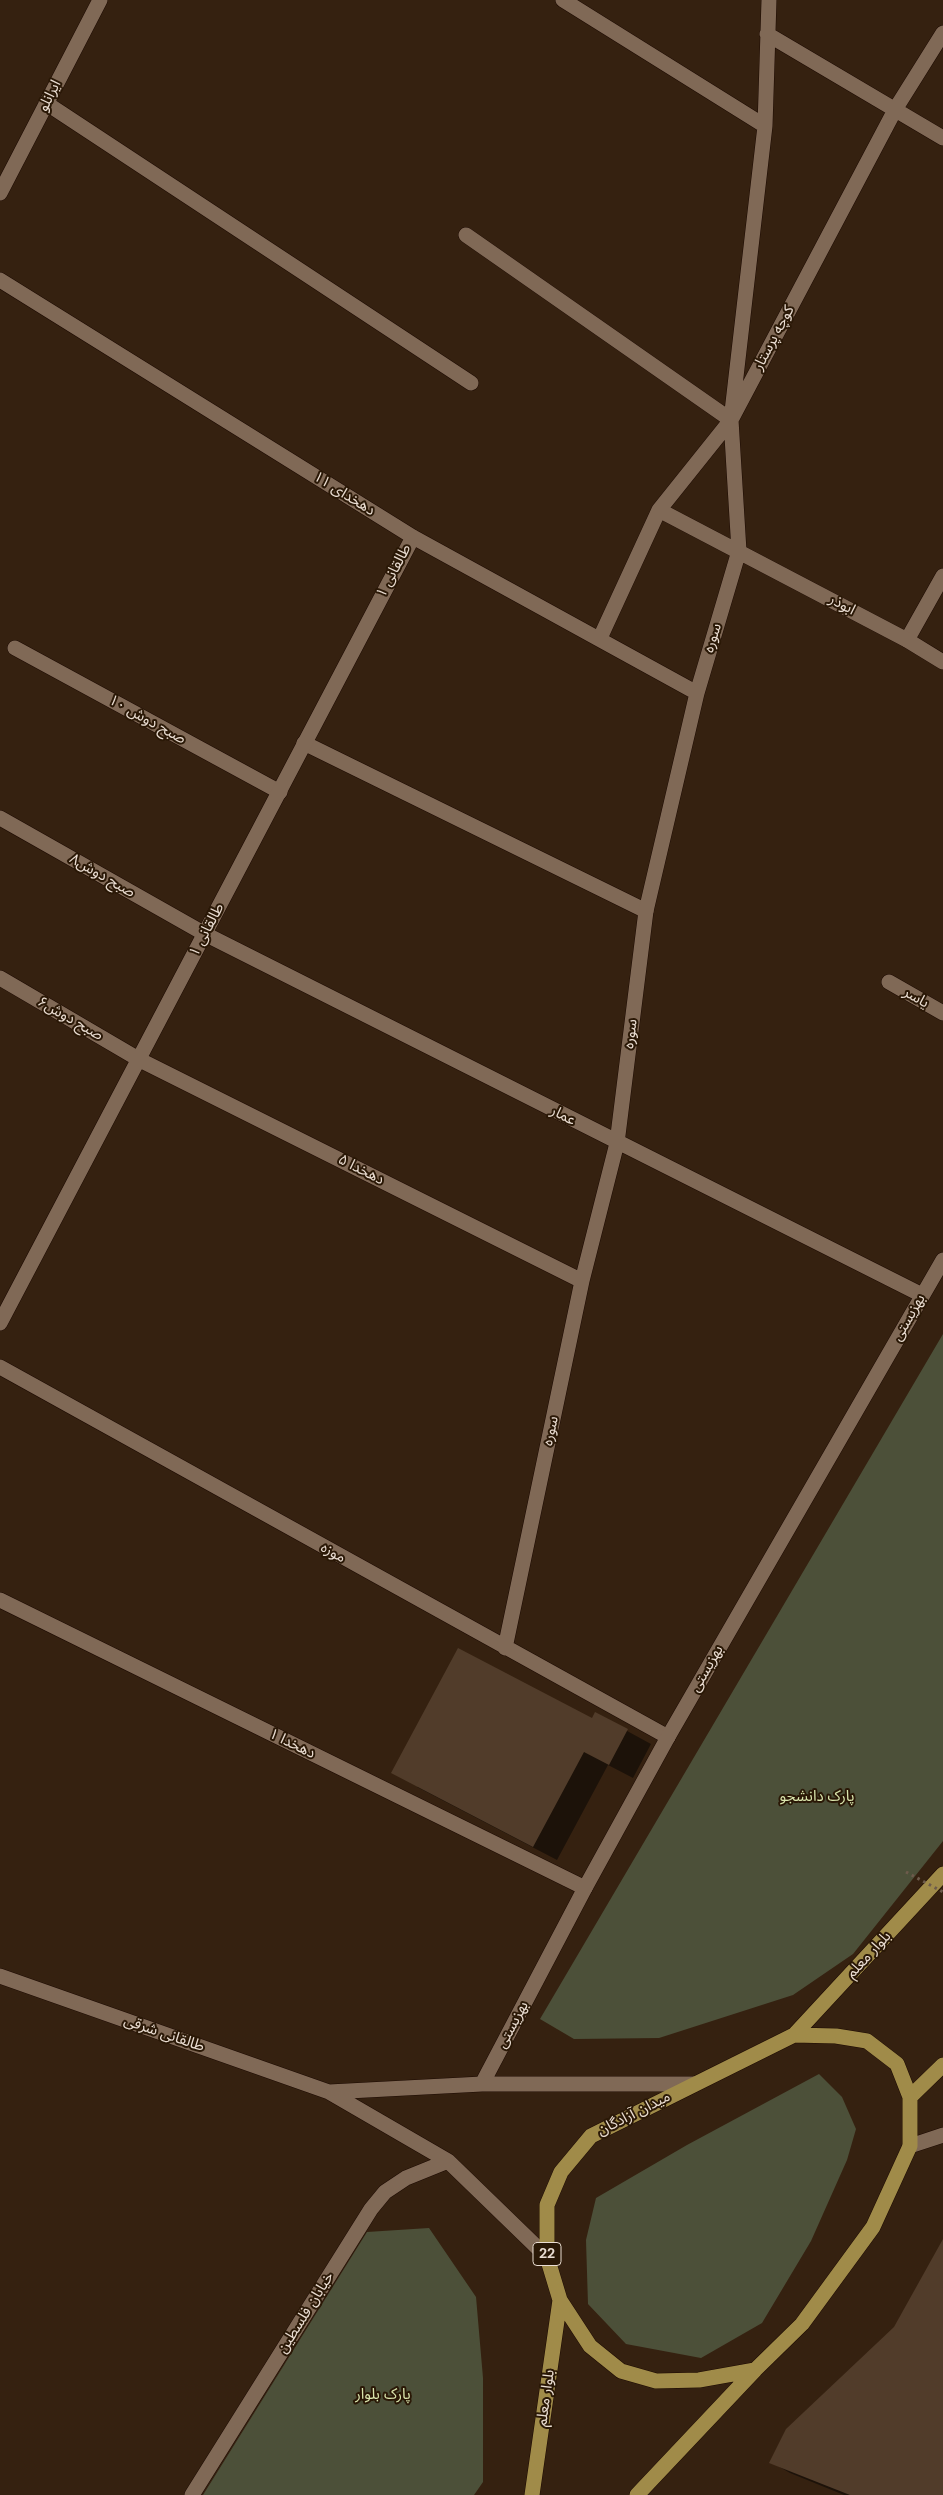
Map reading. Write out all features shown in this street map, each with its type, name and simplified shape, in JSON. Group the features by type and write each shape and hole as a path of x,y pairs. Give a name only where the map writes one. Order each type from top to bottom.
{"main road":[{"name":"بلوار معلم","path":"794,2035 943,1874"},
{"name":"میدان آزادگان","path":"794,2035 836,2036 867,2041 897,2064 910,2097 910,2146 874,2227 802,2324 755,2370 691,2381 656,2381 622,2371 590,2346 560,2300 547,2257 547,2205 561,2172 591,2136 794,2035"},
{"path":"910,2097 943,2065"},
{"name":"بلوار معلم","path":"532,2495 560,2300"},
{"name":"22","path":"637,2495 755,2370"}],"street":[{"name":"ایرانلو","path":"0,193 100,0"},
{"path":"563,0 765,126"},
{"name":"سوره","path":"505,1648 582,1281 617,1143 646,911 696,693 739,551 731,420 765,126 766,34 769,0"},
{"name":"کوچه پرستار","path":"600,638 659,510 731,420 896,108 943,33"},
{"path":"766,34 896,108 943,138"},
{"path":"46,104 471,383"},
{"path":"466,235 731,420"},
{"name":"دهخدای ۱۱","path":"0,280 413,537 600,638 696,693"},
{"name":"ابوذر","path":"659,510 907,640 943,662"},
{"name":"طالقانی ۱","path":"0,1323 140,1060 413,537"},
{"path":"907,640 943,576"},
{"name":"صبح دوش ۱۰","path":"15,648 280,792"},
{"path":"304,743 646,911"},
{"name":"صبح دوش۸","path":"0,818 205,934"},
{"name":"عمار","path":"205,934 922,1295"},
{"name":"صبح دوش۶","path":"0,978 140,1060"},
{"name":"یاسر","path":"889,982 943,1013"},
{"name":"دهخدا ۵","path":"140,1060 582,1281"},
{"name":"بهزیستی","path":"482,2084 585,1888 668,1737 943,1260"},
{"name":"موزه","path":"0,1366 668,1737"},
{"name":"دهخدا ۱","path":"0,1600 585,1888"},
{"name":"طالقانی شرقی","path":"0,1976 329,2092"},
{"path":"329,2092 482,2084 694,2084"},
{"path":"329,2092 448,2161 547,2257"},
{"path":"910,2146 943,2134"},
{"name":"خیابان فلسطین","path":"192,2495 384,2192 406,2178 448,2161"}],"path":[{"path":"906,1872 943,1892"}],"green space":[{"name":"پارک دانشجو","path":"943,1334 943,1841 853,1954 793,1995 659,2038 574,2039 540,2019"},
{"path":"819,2074 842,2097 856,2129 847,2160 811,2241 762,2323 701,2358 626,2344 588,2304 586,2240 596,2198 687,2145"},
{"name":"پارک بلوار","path":"429,2228 476,2297 483,2378 483,2482 474,2495 203,2495 367,2232"}],"building":[{"path":"458,1648 592,1718 595,1712 628,1729 609,1765 584,1752 533,1847 391,1773"},
{"path":"943,2239 943,2495 850,2495 769,2463 786,2429 894,2327"}]}
